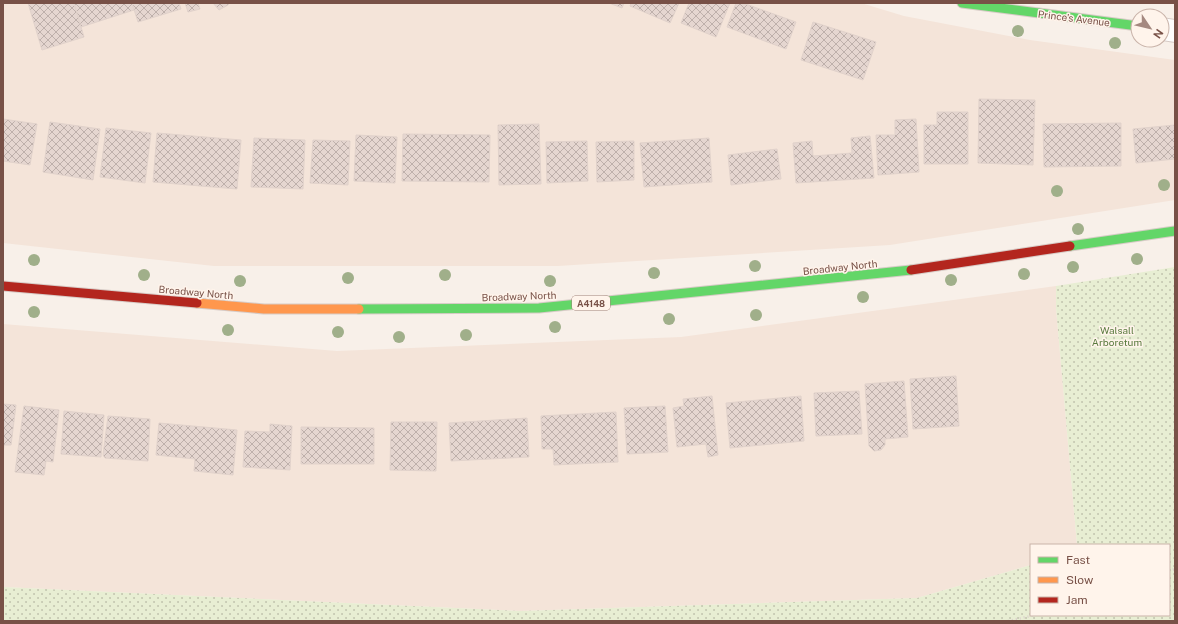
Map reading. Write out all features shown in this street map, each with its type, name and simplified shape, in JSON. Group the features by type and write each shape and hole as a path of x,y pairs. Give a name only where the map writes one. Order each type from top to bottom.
{"main road":[{"name":"Prince's Avenue","path":"962,3 1130,25"},
{"name":"Broadway North","path":"3,286 264,309 539,308 890,273 1175,231"}],"path":[{"path":"1008,621 1030,616"}],"shaded area":[{"path":"3,3 861,3 904,16 1030,40 1175,60 1175,200 890,245 558,266 214,266 3,243"},
{"path":"1056,286 1056,308 1077,544 1030,544 1030,565 917,598 521,611 3,587 3,324 337,351 681,337"}],"green space":[{"name":"Walsall Arboretum","path":"1175,267 1175,621 3,621 3,587 521,611 917,598 1030,565 1030,616 1170,616 1170,544 1077,544 1056,308 1056,286"}],"building":[{"path":"28,3 74,3 84,37 42,50"},
{"path":"74,3 132,3 134,10 81,27"},
{"path":"132,3 179,3 181,9 138,22"},
{"path":"185,3 198,3 200,9 188,12"},
{"path":"213,3 229,3 219,10"},
{"path":"609,3 624,3 622,8"},
{"path":"631,3 679,3 670,23 630,6"},
{"path":"689,3 730,3 716,37 681,23"},
{"path":"736,3 743,3 796,22 786,49 727,27"},
{"path":"813,22 876,42 863,80 801,60"},
{"path":"979,99 1035,100 1033,165 978,163"},
{"path":"937,112 968,112 968,164 924,164 924,125 937,125"},
{"path":"3,119 37,124 30,165 3,161"},
{"path":"916,119 919,172 878,175 876,135 895,135 895,120"},
{"path":"50,122 100,129 93,180 43,172"},
{"path":"1121,123 1121,166 1044,167 1043,124"},
{"path":"539,124 541,184 499,185 498,125"},
{"path":"1175,125 1175,159 1136,163 1133,129"},
{"path":"106,128 151,133 145,183 100,177"},
{"path":"157,133 241,140 237,189 153,182"},
{"path":"403,134 490,135 489,182 402,181"},
{"path":"356,135 397,137 395,183 354,181"},
{"path":"870,136 874,178 796,183 793,143 812,141 813,156 852,153 851,138"},
{"path":"254,138 305,140 303,189 251,187"},
{"path":"709,138 712,182 644,187 640,143"},
{"path":"313,140 350,141 348,185 310,183"},
{"path":"587,141 588,181 547,183 546,142"},
{"path":"634,141 634,180 597,182 596,142"},
{"path":"777,149 781,179 731,185 728,155"},
{"path":"956,376 959,426 913,429 910,379"},
{"path":"904,381 908,437 885,439 885,445 881,450 874,451 869,446 865,384"},
{"path":"859,391 862,434 816,436 814,393"},
{"path":"712,396 718,455 708,457 706,444 677,447 673,408 684,406 683,399"},
{"path":"801,396 804,441 730,448 726,403"},
{"path":"3,404 16,405 11,445 4,445 3,454"},
{"path":"24,406 59,410 53,462 46,461 44,475 15,472"},
{"path":"665,406 668,452 627,454 624,408"},
{"path":"64,411 104,415 101,457 61,454"},
{"path":"616,412 618,462 554,465 553,449 542,449 541,416"},
{"path":"108,416 150,419 148,461 105,458 103,455"},
{"path":"527,418 529,457 451,461 449,423"},
{"path":"391,422 437,422 436,471 390,470"},
{"path":"159,423 237,430 233,475 194,471 195,459 156,455"},
{"path":"270,424 292,426 290,470 243,467 245,431 270,432"},
{"path":"301,427 374,428 374,464 301,464"}],"traffic: fast":[{"path":"962,3 1130,25"},
{"path":"1070,246 1175,231"},
{"path":"359,309 539,308 911,270"}],"traffic: slow":[{"path":"197,303 264,309 359,309"}],"traffic: jam":[{"path":"911,270 1070,246"},
{"path":"3,286 197,303"}]}
